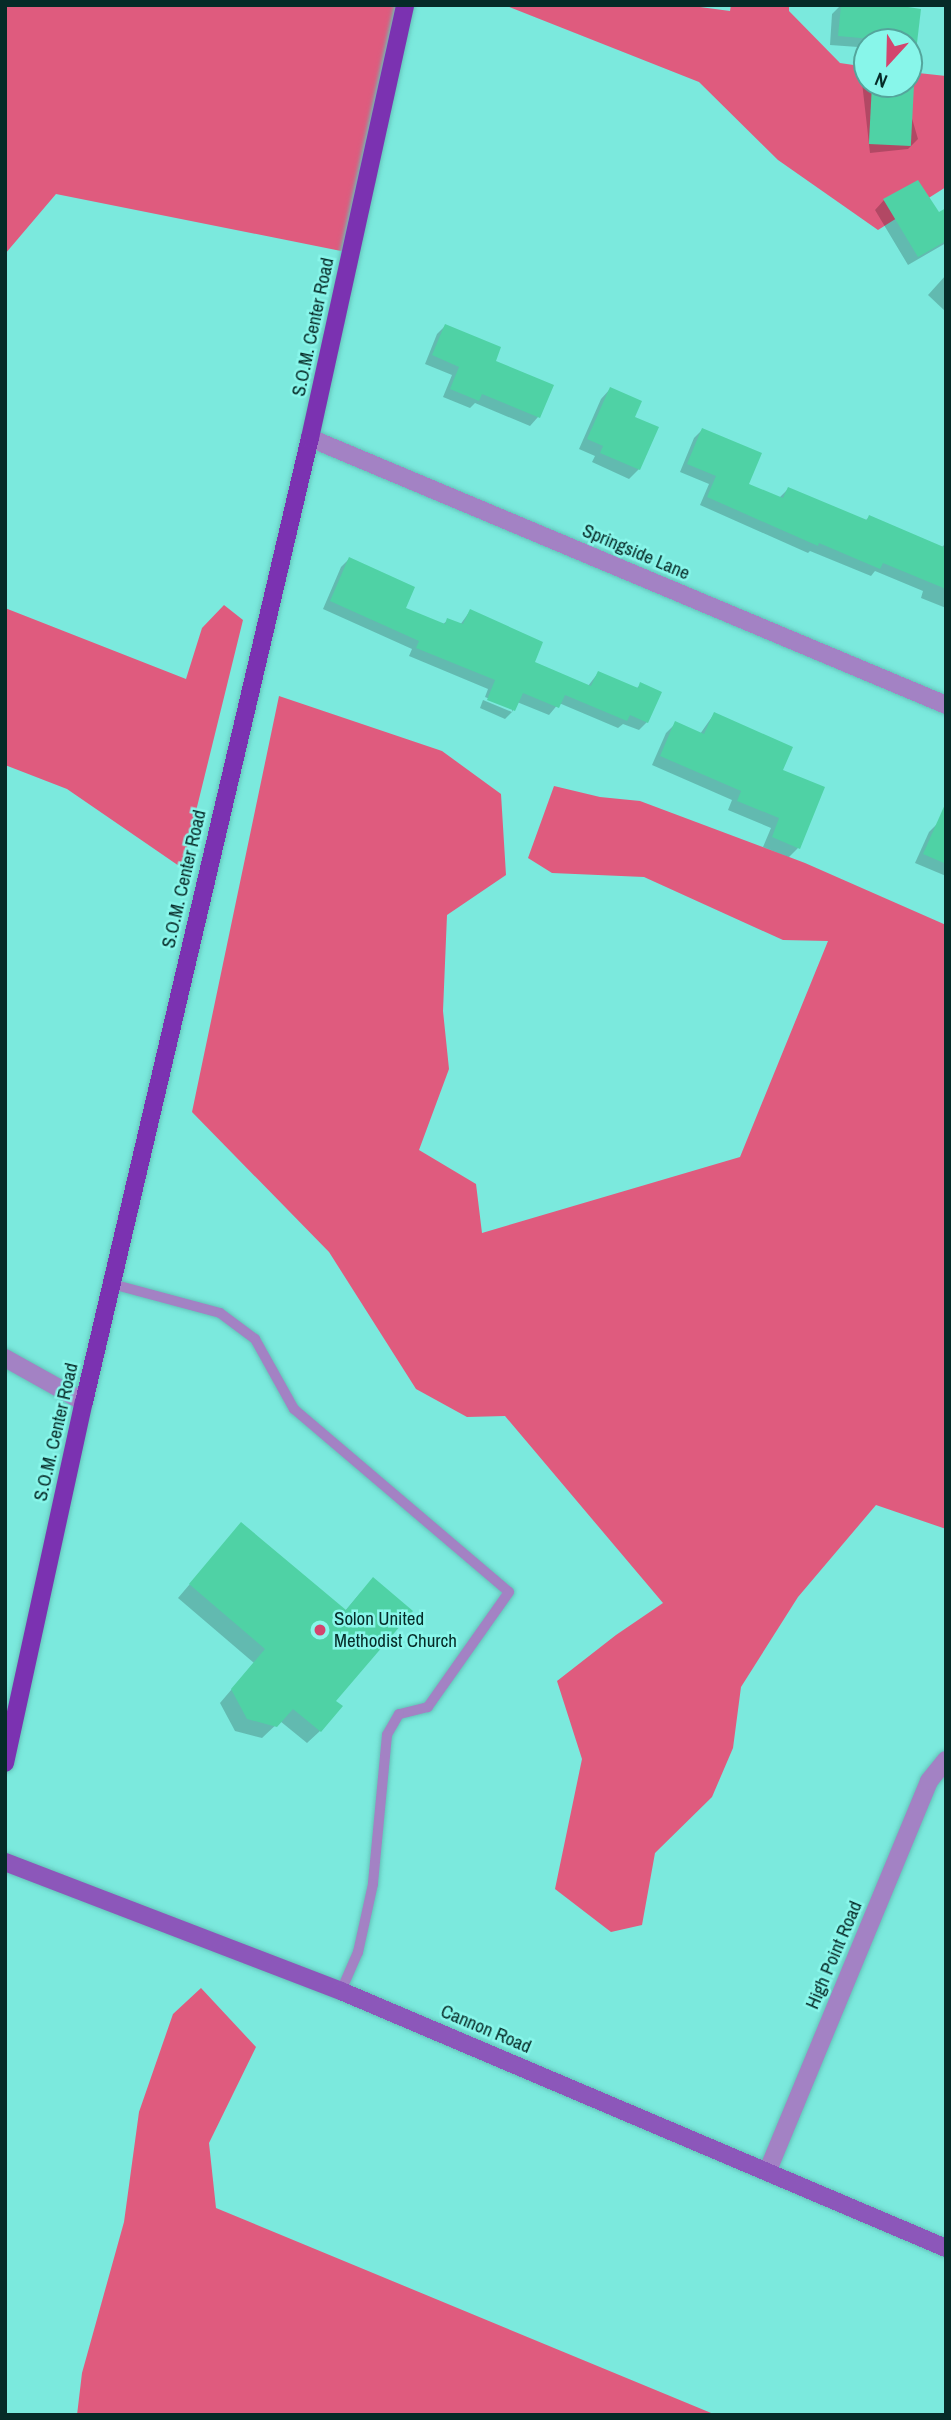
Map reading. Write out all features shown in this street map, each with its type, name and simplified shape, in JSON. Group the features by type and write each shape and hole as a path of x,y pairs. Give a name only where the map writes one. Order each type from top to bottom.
{"main road":[{"name":"S.O.M. Center Road","path":"5,1763 111,1284 310,438 405,5"},
{"name":"Cannon Road","path":"5,1862 341,1991 768,2170 946,2248"}],"street":[{"name":"Springside Lane","path":"310,438 946,705"},
{"path":"5,1358 84,1402"},
{"name":"High Point Road","path":"768,2170 929,1781 946,1760"}],"lane":[{"path":"111,1284 220,1313 255,1339 294,1409 509,1592 428,1707 399,1714 387,1735 373,1884 358,1952 341,1991"}],"shaded area":[{"path":"5,5 405,5 351,253 56,194 5,254"},
{"path":"504,5 685,5 730,11 731,5 789,5 789,11 840,63 853,65 853,98 923,98 923,74 946,76 946,187 878,230 778,160 699,82"},
{"path":"224,605 243,620 182,868 67,789 5,765 5,608 186,679 202,628"},
{"path":"279,696 442,751 501,794 506,875 447,915 443,1011 449,1069 419,1150 476,1184 482,1233 740,1157 828,941 783,940 644,877 552,873 528,858 554,786 600,797 640,801 805,863 946,925 946,1529 876,1505 798,1597 741,1687 733,1748 712,1797 655,1853 642,1925 611,1932 555,1889 582,1759 557,1681 663,1603 505,1416 467,1417 416,1389 329,1252 192,1112"},
{"path":"201,1988 256,2047 209,2143 216,2208 716,2415 77,2415 82,2373 124,2222 139,2112 173,2014"}],"building":[{"path":"841,5 895,5 921,9 919,28 853,28 853,37 838,36"},
{"path":"871,98 913,98 911,146 869,144"},
{"path":"918,180 939,212 946,208 946,241 918,257 883,199"},
{"path":"445,324 501,347 496,361 554,385 540,418 482,394 479,401 450,389 459,367 432,355"},
{"path":"610,387 642,401 635,417 659,427 640,470 600,453 603,446 587,439"},
{"path":"702,428 762,453 749,484 783,498 788,487 867,520 869,515 946,548 946,589 883,563 880,569 819,543 818,546 707,497 716,476 687,464"},
{"path":"349,557 415,587 406,608 445,624 447,618 463,624 470,609 543,642 535,662 591,686 598,671 638,688 640,682 662,692 648,723 630,715 627,721 565,695 559,708 523,693 515,711 487,700 495,680 416,648 419,641 330,601"},
{"path":"714,712 793,747 783,770 825,787 800,849 772,837 779,818 737,801 741,791 660,756 675,721 704,734"},
{"path":"946,802 946,864 923,854"},
{"name":"Solon United Methodist Church","path":"241,1522 346,1610 373,1577 413,1611 336,1701 343,1706 321,1732 293,1709 277,1727 247,1719 231,1689 265,1649 189,1584"}],"place":[{"name":"Solon United Methodist Church","path":"320,1630"}]}
